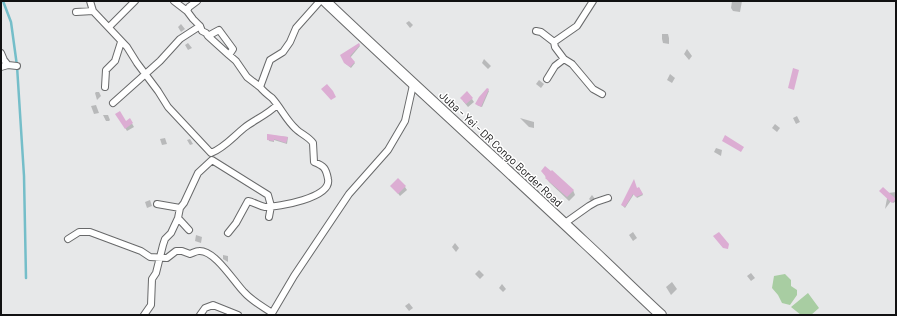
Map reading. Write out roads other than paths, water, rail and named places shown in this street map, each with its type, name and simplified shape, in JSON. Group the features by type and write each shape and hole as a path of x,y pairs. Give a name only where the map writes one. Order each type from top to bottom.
{"main road":[{"name":"Juba - Yei - DR Congo Border Road","path":"325,1 413,85 565,223 661,315"}],"street":[{"path":"90,1 93,11 127,48 168,108 211,153 221,148 244,128 262,117 277,105"},
{"path":"109,27 134,1"},
{"path":"174,1 187,11 187,13 200,26 202,32 206,33 236,61 247,77 260,87 267,96 271,97 297,130 313,143 314,162 321,165 327,171 329,183 327,187 306,199 288,205 271,206 260,206 257,203 248,202 236,223 228,233"},
{"path":"187,11 189,7 197,1"},
{"path":"260,87 270,60 284,52 296,28 320,1"},
{"path":"554,42 577,26 593,1"},
{"path":"76,12 93,11"},
{"path":"113,103 168,54 180,39 200,26"},
{"path":"208,36 219,30 233,49 229,55"},
{"path":"536,31 541,32 554,42 555,47 564,59 579,70 593,89 602,94"},
{"path":"105,87 106,70 115,61 122,42"},
{"path":"1,53 8,65"},
{"path":"547,79 555,66 564,59"},
{"path":"1,68 8,65 17,66"},
{"path":"68,239 79,232 90,232 141,251 150,257 160,258 167,258 176,251 182,251 190,254 197,251 204,252 220,263 244,292 271,314 294,276 350,194 388,150 405,121 413,85"},
{"path":"144,315 151,306 152,279 156,273 165,239 171,233 178,218 180,208 184,203 198,173 204,166 212,160 268,195 271,206 269,217"},
{"path":"565,223 589,206 608,198"},
{"path":"157,204 180,208"},
{"path":"178,218 189,230"},
{"path":"200,315 205,308 213,305 238,315"}],"waterway":[{"path":"3,1 11,22 17,66 24,176 26,278"}]}
